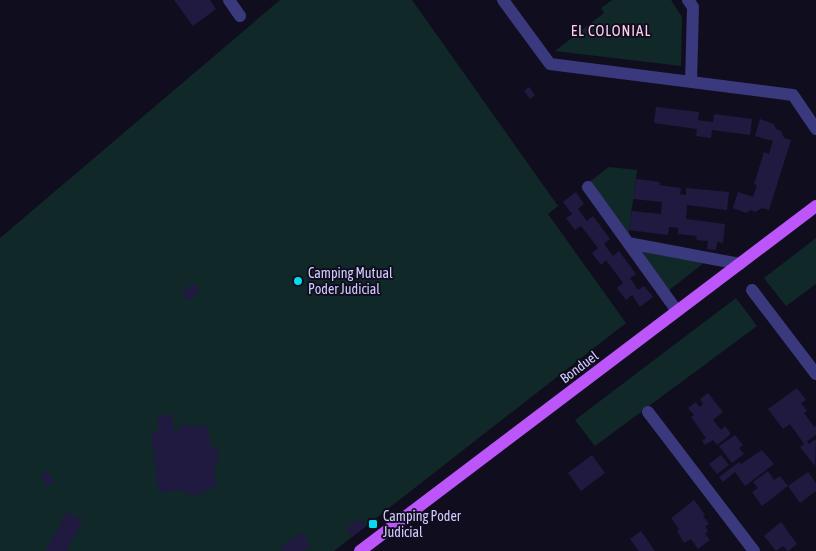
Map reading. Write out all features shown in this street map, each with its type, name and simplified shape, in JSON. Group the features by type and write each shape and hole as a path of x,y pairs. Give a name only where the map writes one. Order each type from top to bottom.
{"main road":[{"name":"Bonduel","path":"360,551 816,206"}],"street":[{"path":"228,0 240,16"},
{"path":"503,0 550,64 793,95 816,129"},
{"path":"688,0 693,7 691,82"},
{"path":"588,188 677,311"},
{"path":"628,243 740,264"},
{"path":"752,290 816,374"},
{"path":"648,412 754,551"}],"green space":[{"name":"Camping Mutual Poder Judicial","path":"280,0 412,0 558,206 548,214 626,323 334,551 0,551 0,238"},
{"path":"612,0 671,0 682,17 681,66 555,51 604,13 601,8"},
{"path":"609,167 637,170 628,238 588,183"},
{"path":"816,238 816,284 786,306 764,278"},
{"path":"638,250 705,262 668,291"},
{"path":"736,298 757,326 595,446 575,420"}],"building":[{"path":"174,0 210,0 216,9 193,26"},
{"path":"529,87 535,95 530,99 524,91"},
{"path":"656,107 699,112 698,120 704,121 713,122 714,114 752,119 750,135 712,130 711,138 696,136 697,129 654,123"},
{"path":"760,119 774,124 776,129 781,131 784,138 791,140 769,210 762,208 755,212 751,210 746,213 733,208 738,192 753,197 757,185 754,184 764,152 769,154 773,141 755,136"},
{"path":"636,179 660,182 659,185 681,188 680,194 686,195 686,188 729,192 727,210 687,205 686,219 725,224 723,243 717,242 716,250 707,249 708,241 696,240 697,236 678,234 678,228 669,227 668,235 629,230 632,211 661,214 662,202 633,199"},
{"path":"576,192 584,204 578,209 587,221 593,216 610,239 604,244 613,256 619,251 636,274 630,278 638,290 644,286 653,297 640,307 632,295 626,300 617,288 623,283 606,260 601,265 592,253 598,248 581,226 575,230 566,218 572,214 563,202"},
{"path":"194,283 200,291 188,301 181,293"},
{"path":"797,388 806,400 801,403 807,411 804,413 814,427 816,426 816,435 807,441 809,444 816,439 815,466 800,447 804,444 790,424 783,429 768,409"},
{"path":"708,393 723,412 713,420 721,430 725,426 731,434 717,445 713,440 705,445 702,441 706,438 691,417 694,415 688,408 696,402 699,407 703,404 700,399"},
{"path":"172,414 174,431 180,431 179,426 196,424 196,427 208,426 211,448 217,447 219,464 214,465 217,487 205,489 205,493 189,496 189,491 178,492 178,490 159,493 151,433 159,432 157,416"},
{"path":"735,435 743,445 739,448 744,454 732,463 719,446"},
{"path":"762,450 774,464 745,486 735,472 723,482 719,477 739,462 741,464"},
{"path":"592,455 605,473 581,491 568,473"},
{"path":"721,455 729,465 717,474 709,464"},
{"path":"47,471 55,481 47,487 40,476"},
{"path":"768,471 774,480 780,476 788,486 762,506 752,492 758,488 753,482"},
{"path":"808,472 816,483 816,491 800,503 788,486"},
{"path":"694,500 709,524 705,526 708,531 705,534 710,540 698,549 691,539 684,543 677,531 679,529 671,518"},
{"path":"67,512 83,521 66,551 45,551"},
{"path":"359,518 365,527 352,537 346,529"},
{"path":"781,522 797,544 788,551 783,546 776,551 764,536"},
{"path":"641,531 655,551 639,551 630,539"},
{"path":"301,532 311,545 304,551 282,551 280,548"}],"place":[{"name":"Camping Mutual Poder Judicial","path":"298,281"},
{"name":"Camping Poder Judicial","path":"373,524"}],"district":[{"name":"EL COLONIAL","path":"611,30"}]}
